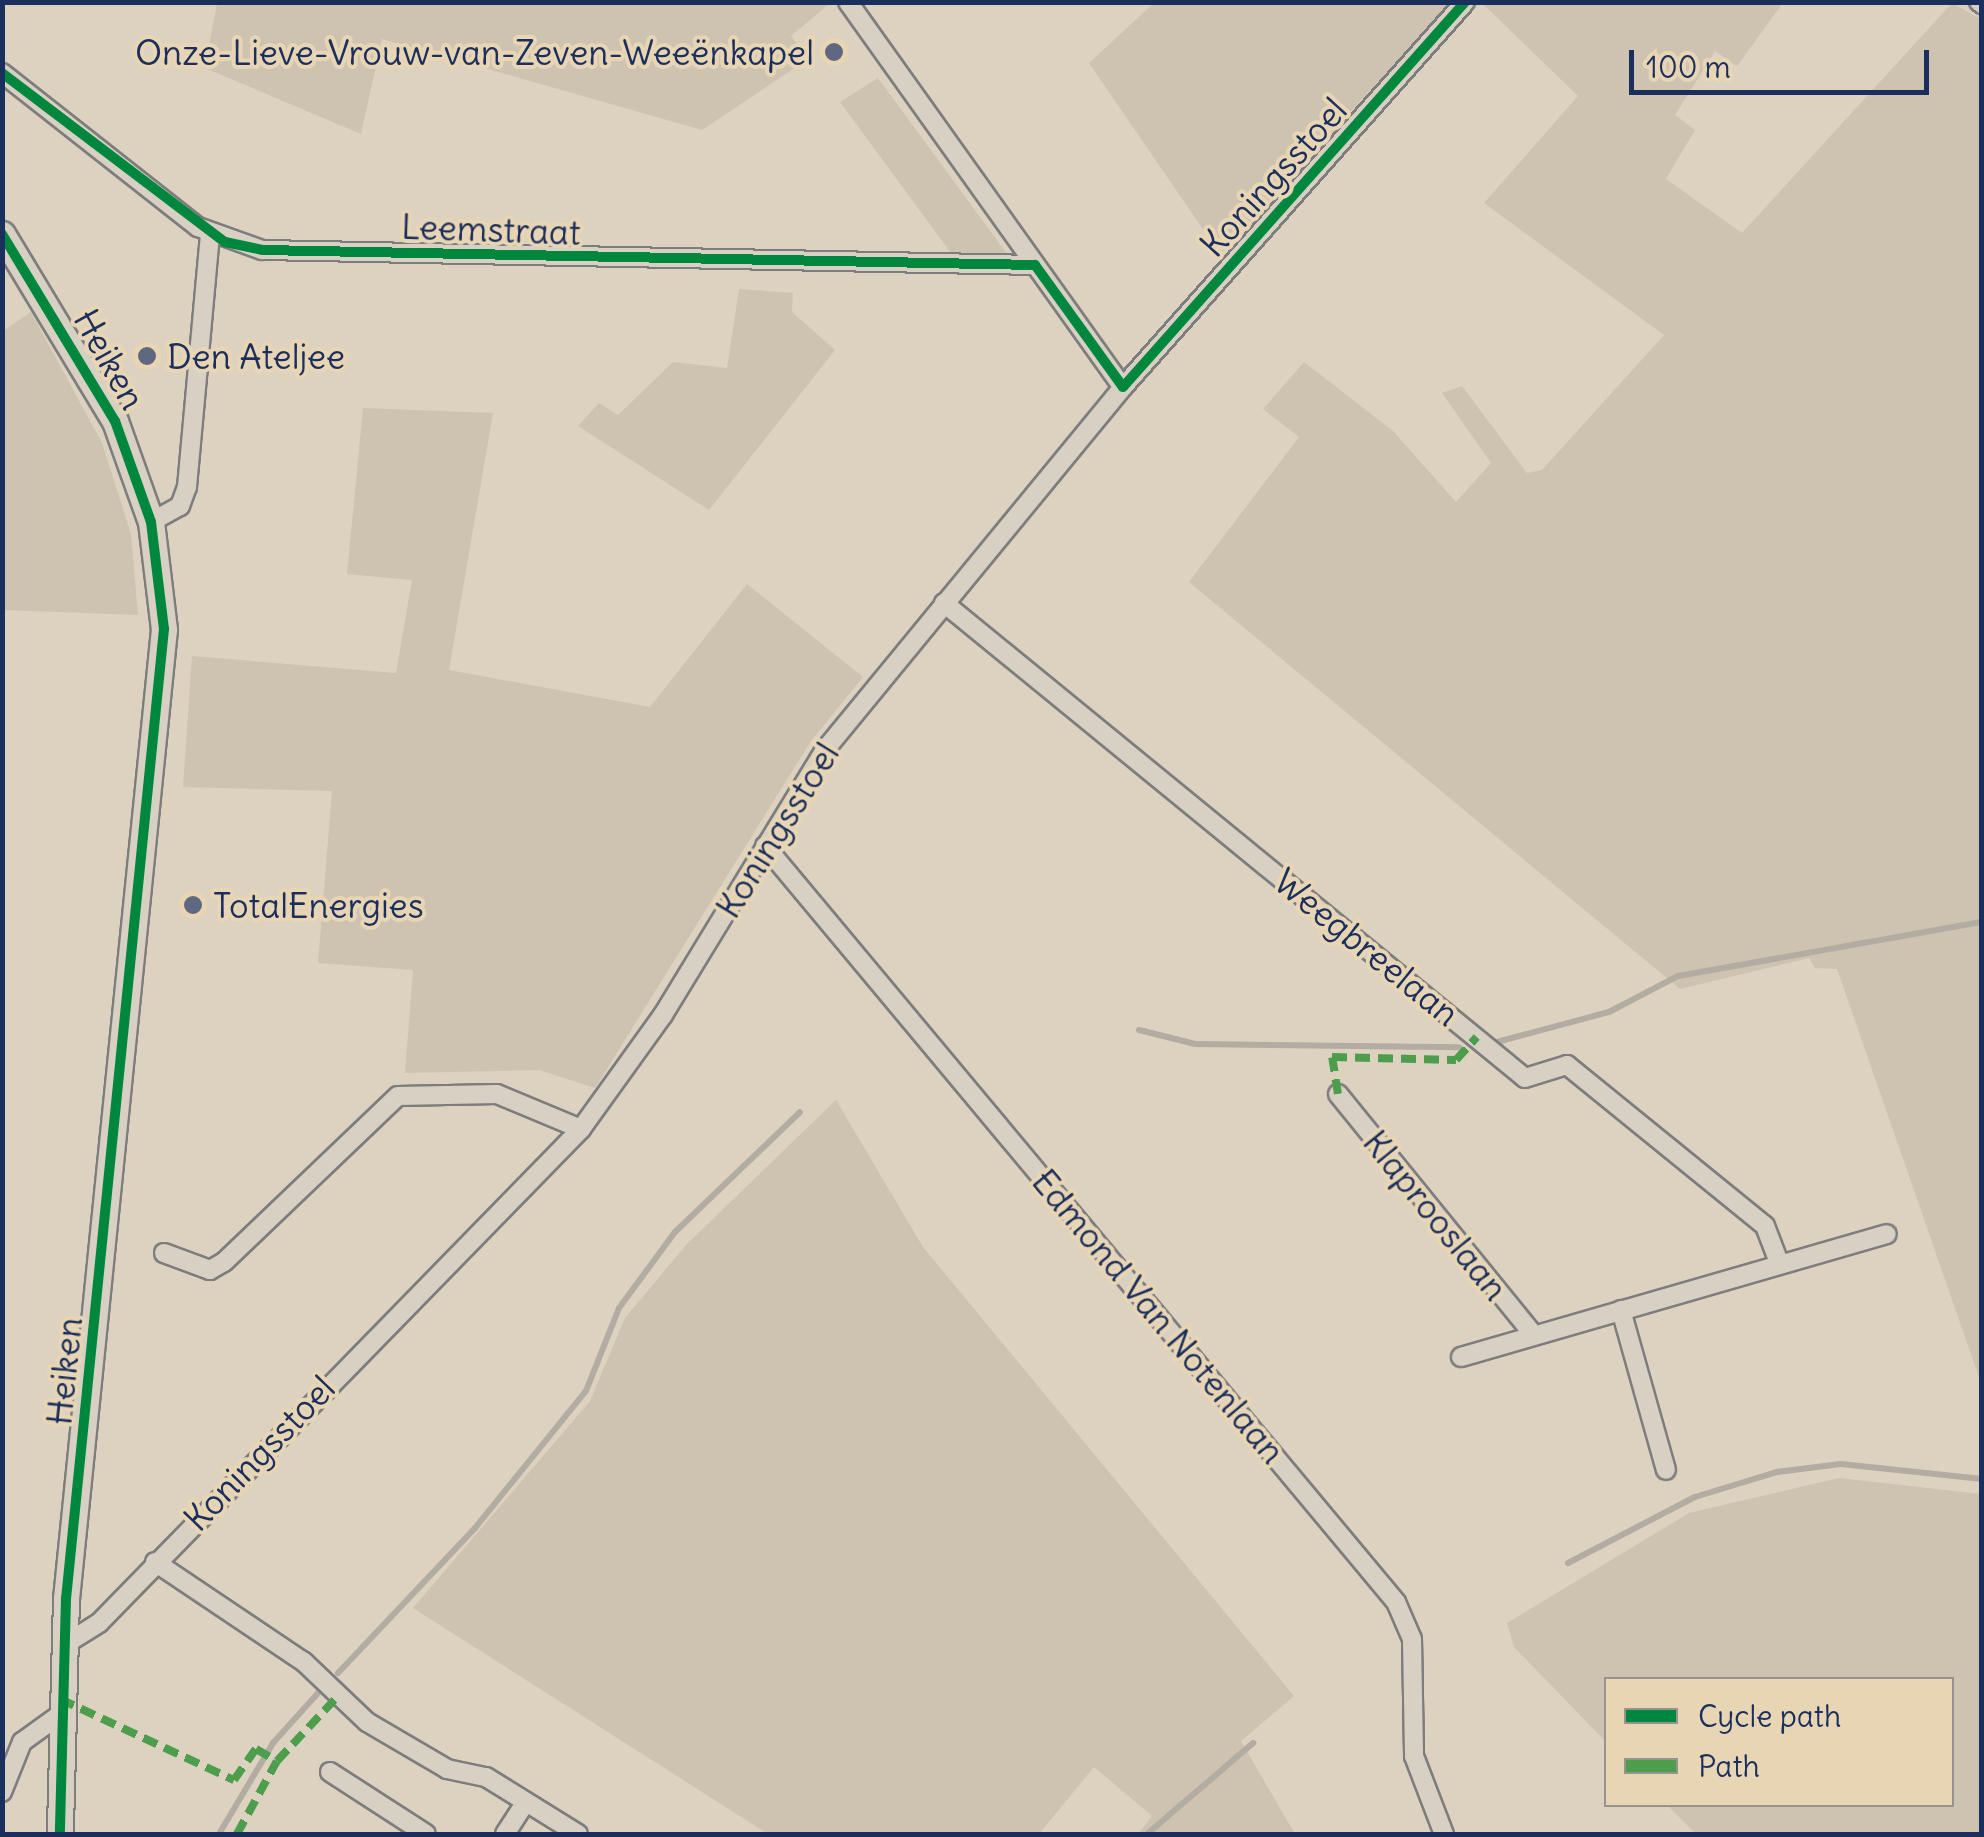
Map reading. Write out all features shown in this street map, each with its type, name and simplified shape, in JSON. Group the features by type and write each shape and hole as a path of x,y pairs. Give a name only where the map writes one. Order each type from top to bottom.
{"main road":[{"name":"Heiken","path":"2,234 115,421 151,522 165,680 62,1646 58,1716 60,1834"}],"street":[{"path":"848,2 1124,388"},
{"name":"Koningsstoel","path":"62,1646 99,1623 581,1128 663,1015 824,752 1124,388 1464,2"},
{"name":"Leemstraat","path":"2,72 210,234 262,250 1035,265"},
{"path":"151,522 180,506 187,487 210,234"},
{"name":"Weegbreelaan","path":"944,603 1525,1078 1567,1065 1765,1226 1779,1263"},
{"name":"Edmond Van Notenlaan","path":"765,846 1396,1602 1412,1639 1414,1756 1444,1834"},
{"path":"164,1253 210,1270 224,1262 398,1096 497,1094 581,1128"},
{"name":"Klaprooslaan","path":"1338,1094 1534,1336"},
{"name":"Klaprooslaan","path":"1460,1357 1887,1234"},
{"path":"1621,1310 1666,1470"},
{"path":"155,1562 304,1662 367,1722 526,1802 578,1834"},
{"path":"2,1792 22,1742 58,1716"},
{"path":"330,1772 426,1834"},
{"path":"506,1834 526,1802"}],"shaded area":[{"path":"1155,2 1450,3 1220,254 1089,63"},
{"path":"217,3 829,4 791,36 808,59 702,130 382,39 361,134 205,68"},
{"path":"1482,3 1783,3 1737,66 1715,51 1675,115 1695,130 1666,179 1742,233 1952,3 1981,19 1981,1383 1837,969 1815,968 1809,958 1680,989 1189,582 1299,437 1263,409 1304,362 1393,431 1456,502 1491,463 1442,393 1462,386 1527,473 1542,470 1664,335 1484,203 1578,96"},
{"path":"878,78 1010,258 954,257 840,102"},
{"path":"739,289 793,293 792,312 835,350 709,510 578,426 599,403 618,415 673,362 727,368"},
{"path":"31,312 102,443 131,534 138,615 3,610 3,331"},
{"path":"363,408 493,413 449,670 650,707 747,584 863,677 811,741 595,1088 539,1070 405,1073 413,970 318,963 332,791 183,787 192,656 396,673 412,580 347,574"},
{"path":"836,1100 923,1247 1294,1696 1241,1741 1295,1834 1138,1834 1152,1816 1094,1767 1039,1834 768,1834 413,1608 590,1401 625,1318 686,1245"},
{"path":"1839,1478 1981,1494 1981,1834 1696,1834 1669,1807 1954,1807 1954,1677 1604,1677 1604,1740 1514,1647 1507,1623 1689,1513"}],"waterway":[{"path":"1497,1042 1609,1012 1678,976 1982,922"},
{"path":"1139,1030 1195,1044 1459,1047"},
{"path":"338,1673 475,1528 586,1391 619,1308 675,1232 800,1112"},
{"path":"1568,1563 1695,1497 1777,1472 1841,1464 1982,1479"},
{"path":"219,1834 273,1743 319,1692"},
{"path":"1147,1834 1253,1743"}],"marked path":[{"path":"1338,1094 1332,1057 1456,1060 1477,1037"},
{"path":"237,1834 277,1761 338,1696"},
{"path":"60,1699 234,1780 256,1749 277,1761"}],"cycle path":[{"path":"2,73 225,242 262,250 1035,265 1123,387 1465,2"},
{"path":"2,234 115,421 151,522 164,629 66,1598 60,1834"}],"place":[{"name":"Onze-Lieve-Vrouw-van-Zeven-Weeënkapel","path":"834,52"},
{"name":"Den Ateljee","path":"147,356"},
{"name":"TotalEnergies","path":"193,905"}]}
